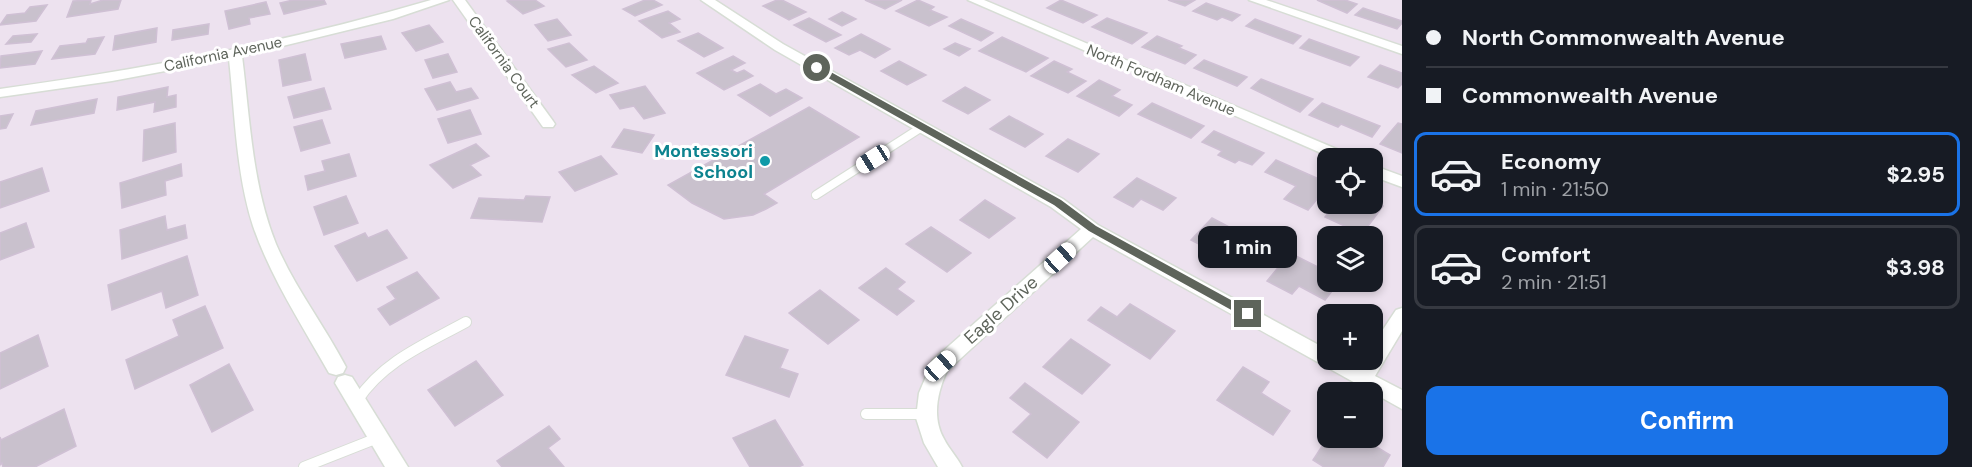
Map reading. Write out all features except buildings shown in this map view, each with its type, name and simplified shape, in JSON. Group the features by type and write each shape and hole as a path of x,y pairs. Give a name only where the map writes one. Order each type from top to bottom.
{"street":[{"name":"California Avenue","path":"0,93 147,70 235,53 395,15 443,0"},
{"name":"California Court","path":"459,0 548,124"},
{"path":"706,0 779,47 1057,203 1092,229 1317,354"},
{"name":"North Fordham Avenue","path":"974,0 1321,148"},
{"path":"1255,0 1402,50"},
{"path":"235,53 252,194 261,225 273,255 340,375 380,436 397,467"},
{"path":"1383,174 1402,182"},
{"name":"Eagle Drive","path":"951,467 938,452 930,435 926,414 930,384 940,366 1092,229"},
{"path":"1363,378 1402,315"},
{"path":"1347,370 1402,400"}],"lane":[{"path":"816,195 922,127"},
{"path":"356,401 363,388 378,372 466,322"},
{"path":"866,414 926,414"},
{"path":"304,467 380,436"}],"place":[{"name":"Montessori School","path":"765,161"}],"route":[{"path":"817,68 1057,203 1092,229 1248,314"}]}
